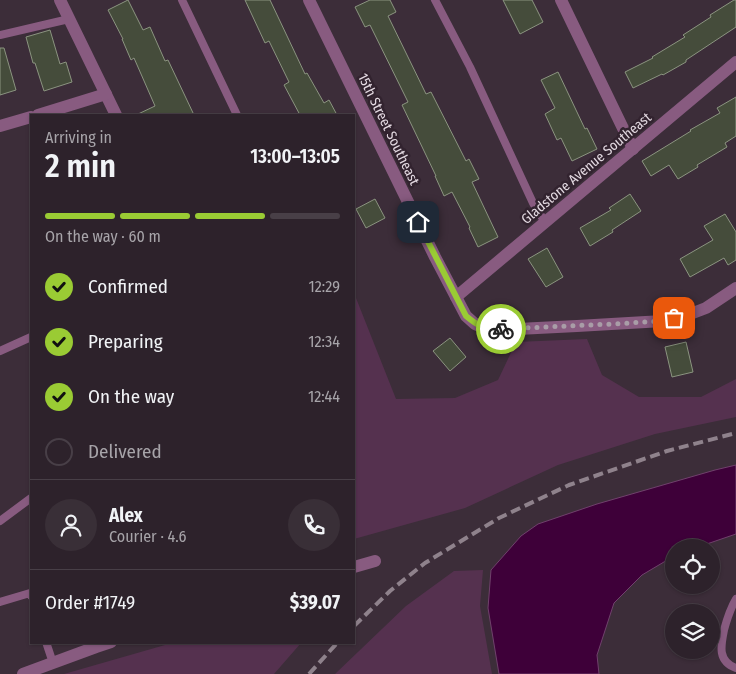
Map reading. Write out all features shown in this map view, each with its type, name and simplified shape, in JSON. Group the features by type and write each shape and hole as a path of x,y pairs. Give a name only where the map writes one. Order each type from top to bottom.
{"street":[{"path":"60,0 116,114"},
{"name":"15th Street Southeast","path":"309,0 456,297 466,316 475,324 496,330 663,321 685,316 706,308 736,288"},
{"path":"561,0 633,148"},
{"name":"Gladstone Avenue Southeast","path":"456,297 736,62"},
{"path":"41,114 106,94"},
{"path":"0,126 30,117"},
{"path":"355,567 375,561"},
{"path":"23,674 105,644"}],"lane":[{"path":"182,0 236,114"},
{"path":"435,0 470,66 533,203 545,222"},
{"path":"0,35 69,19"},
{"path":"0,351 30,337"},
{"path":"0,521 30,499"},
{"path":"0,602 30,593"},
{"path":"736,599 729,613 721,642 721,652 725,660 736,668"},
{"path":"47,644 53,663"}],"shaded area":[{"path":"355,296 396,399 455,398 498,380 516,342 587,339 602,375 639,397 701,397 736,379 736,417 655,434 558,465 465,508 355,539"},
{"path":"736,465 736,534 720,539 665,539 665,561 642,575 614,603 597,655 599,674 499,674 488,608 491,570 521,536 538,524 597,504"},
{"path":"483,570 480,606 492,674 335,674 406,606 454,571"},
{"path":"169,644 300,644 274,674 64,674"}],"building":[{"path":"128,0 143,30 150,27 165,61 168,60 194,114 138,114 155,106 134,58 131,60 123,39 108,10"},
{"path":"245,0 270,0 305,74 307,73 324,103 329,100 336,114 299,114 284,85 289,82 269,41 265,43"},
{"path":"370,0 390,0 396,12 388,16 426,94 431,92 466,161 469,159 479,179 472,182 498,237 478,247 452,192 444,196 402,105 408,102 370,25 365,27 355,7"},
{"path":"503,0 532,0 543,22 520,34"},
{"path":"736,0 736,27 686,60 686,62 663,75 633,88 625,72 653,58 685,37 683,35"},
{"path":"50,30 60,64 66,62 72,82 44,91 35,63 33,63 26,37"},
{"path":"0,48 4,48 16,90 0,95"},
{"path":"558,72 585,129 587,128 597,149 572,161 561,138 557,140 545,114 555,108 541,80"},
{"path":"736,97 736,136 725,143 727,147 678,179 669,165 651,176 642,161 720,113 717,108"},
{"path":"630,194 641,211 590,246 580,228 611,210 609,208"},
{"path":"375,199 385,218 366,228 356,209"},
{"path":"725,214 736,232 736,260 728,265 724,258 690,277 680,259 713,240 704,226"},
{"path":"547,248 563,277 546,287 528,259"},
{"path":"450,338 466,357 450,371 433,351"},
{"path":"686,342 693,372 672,377 665,347"}],"railway":[{"path":"355,625 390,591 425,563 499,518 569,485 667,451 736,433"},
{"path":"309,674 336,644"}],"way so far":[{"path":"501,329 663,321 674,318"}],"route":[{"path":"418,222 466,316 475,324 484,328 501,329"}]}
